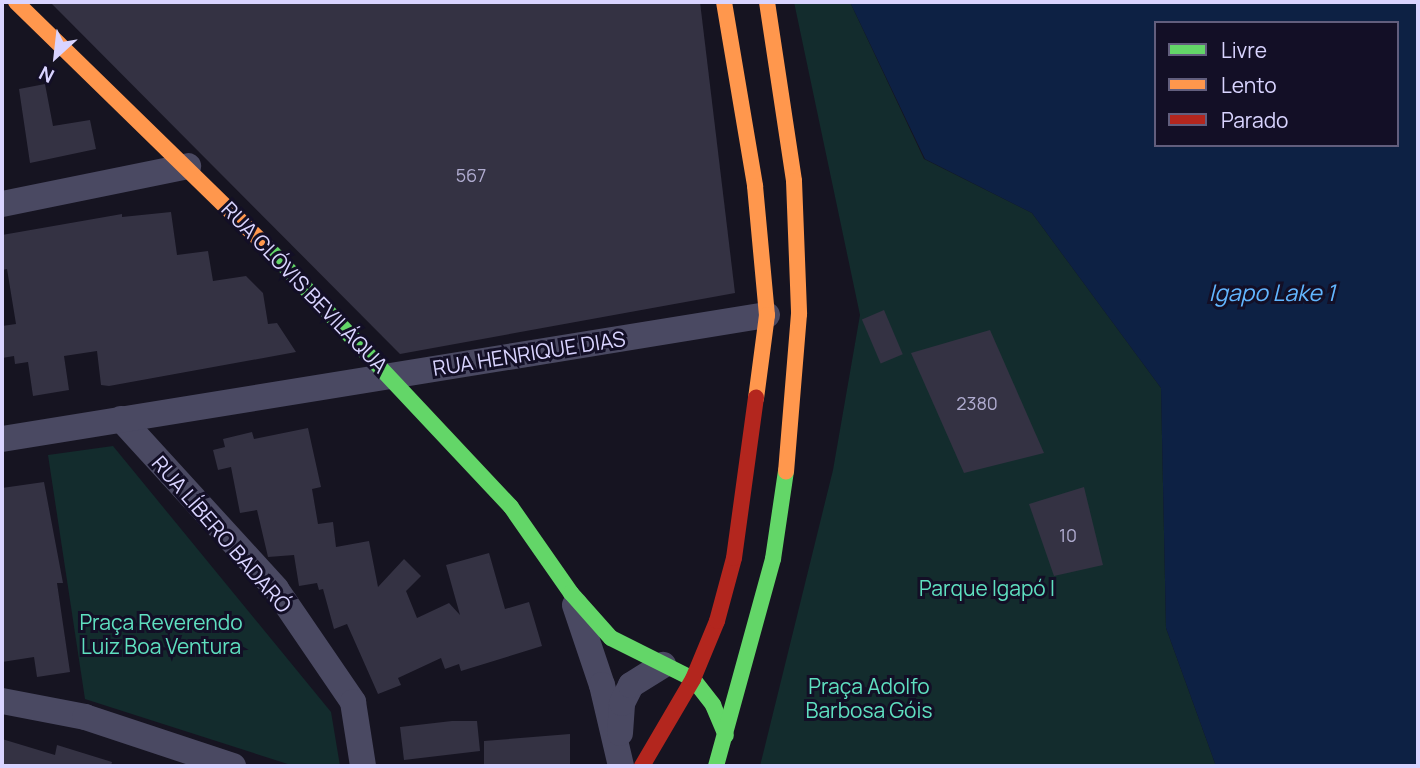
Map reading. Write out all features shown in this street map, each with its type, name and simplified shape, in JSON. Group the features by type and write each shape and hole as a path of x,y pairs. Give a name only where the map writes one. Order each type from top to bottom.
{"main road":[{"name":"RUA CLÓVIS BEVILÁQUA","path":"16,2 188,166 391,375 511,507 571,593 611,638 674,656 692,679"},
{"path":"642,766 692,679 717,621 734,558 767,315 755,186 724,2"},
{"path":"716,766 773,559 789,453 799,314 794,181 766,2"},
{"path":"674,656 717,621"},
{"path":"692,679 713,705 726,736"}],"street":[{"path":"2,204 188,166"},
{"name":"RUA HENRIQUE DIAS","path":"2,439 767,315"},
{"name":"RUA LÍBERO BADARÓ","path":"121,419 276,589 353,702 363,766"},
{"name":"RUA CLÓVIS BEVILÁQUA","path":"571,593 619,758"},
{"path":"619,758 622,703 631,685 674,656"},
{"path":"2,701 85,717 233,766"}],"green space":[{"name":"Parque Igapó I","path":"794,2 850,2 924,159 1032,213 1161,388 1166,628 1216,766 760,766 833,470 860,315"},
{"name":"Praça Reverendo Luiz Boa Ventura","path":"113,446 331,712 340,766 294,766 85,699 48,455"}],"water":[{"name":"Igapo Lake 1","path":"850,2 1418,2 1418,766 1216,766 1166,628 1161,388 1032,213 925,159"}],"building":[{"path":"50,2 700,2 735,293 400,354"},
{"path":"45,84 53,126 90,120 96,149 30,163 19,89"},
{"path":"171,212 177,255 208,251 213,281 246,276 263,293 268,324 277,323 296,352 109,386 101,385 97,351 64,356 69,390 33,396 28,362 15,364 14,356 2,358 2,326 16,324 7,269 2,270 2,235 122,214 122,217"},
{"path":"884,310 903,354 881,364 862,319"},
{"path":"990,330 1044,453 964,473 911,353"},
{"path":"308,428 321,487 312,489 318,524 333,522 336,547 369,541 378,587 404,559 421,576 406,591 417,618 449,603 460,615 446,565 489,553 505,609 529,602 542,646 461,671 459,664 445,669 441,658 398,678 401,685 378,694 347,624 334,629 323,589 319,590 317,583 299,586 294,555 268,557 257,510 240,513 231,467 218,470 213,450 225,447 223,439 252,432 254,439"},
{"path":"44,482 63,583 57,583 70,672 37,677 34,657 2,662 2,488"},
{"path":"1084,487 1103,565 1054,576 1029,504"},
{"path":"477,721 480,751 404,760 400,727"},
{"path":"570,734 570,766 484,766 484,741"},
{"path":"2,739 55,755 57,745 112,762 111,766 2,766"}],"traffic: fast":[{"path":"266,246 511,507 571,593 611,638 693,679 713,705 726,735"},
{"path":"716,766 773,559 786,471"}],"traffic: slow":[{"path":"16,2 266,246"},
{"path":"724,2 755,186 767,315 756,398"},
{"path":"767,2 794,181 799,314 786,471"}],"traffic: jam":[{"path":"642,766 693,679 717,621 734,558 756,398"}],"park label":[{"name":"Praça Adolfo Barbosa Góis","path":"869,698"}]}
